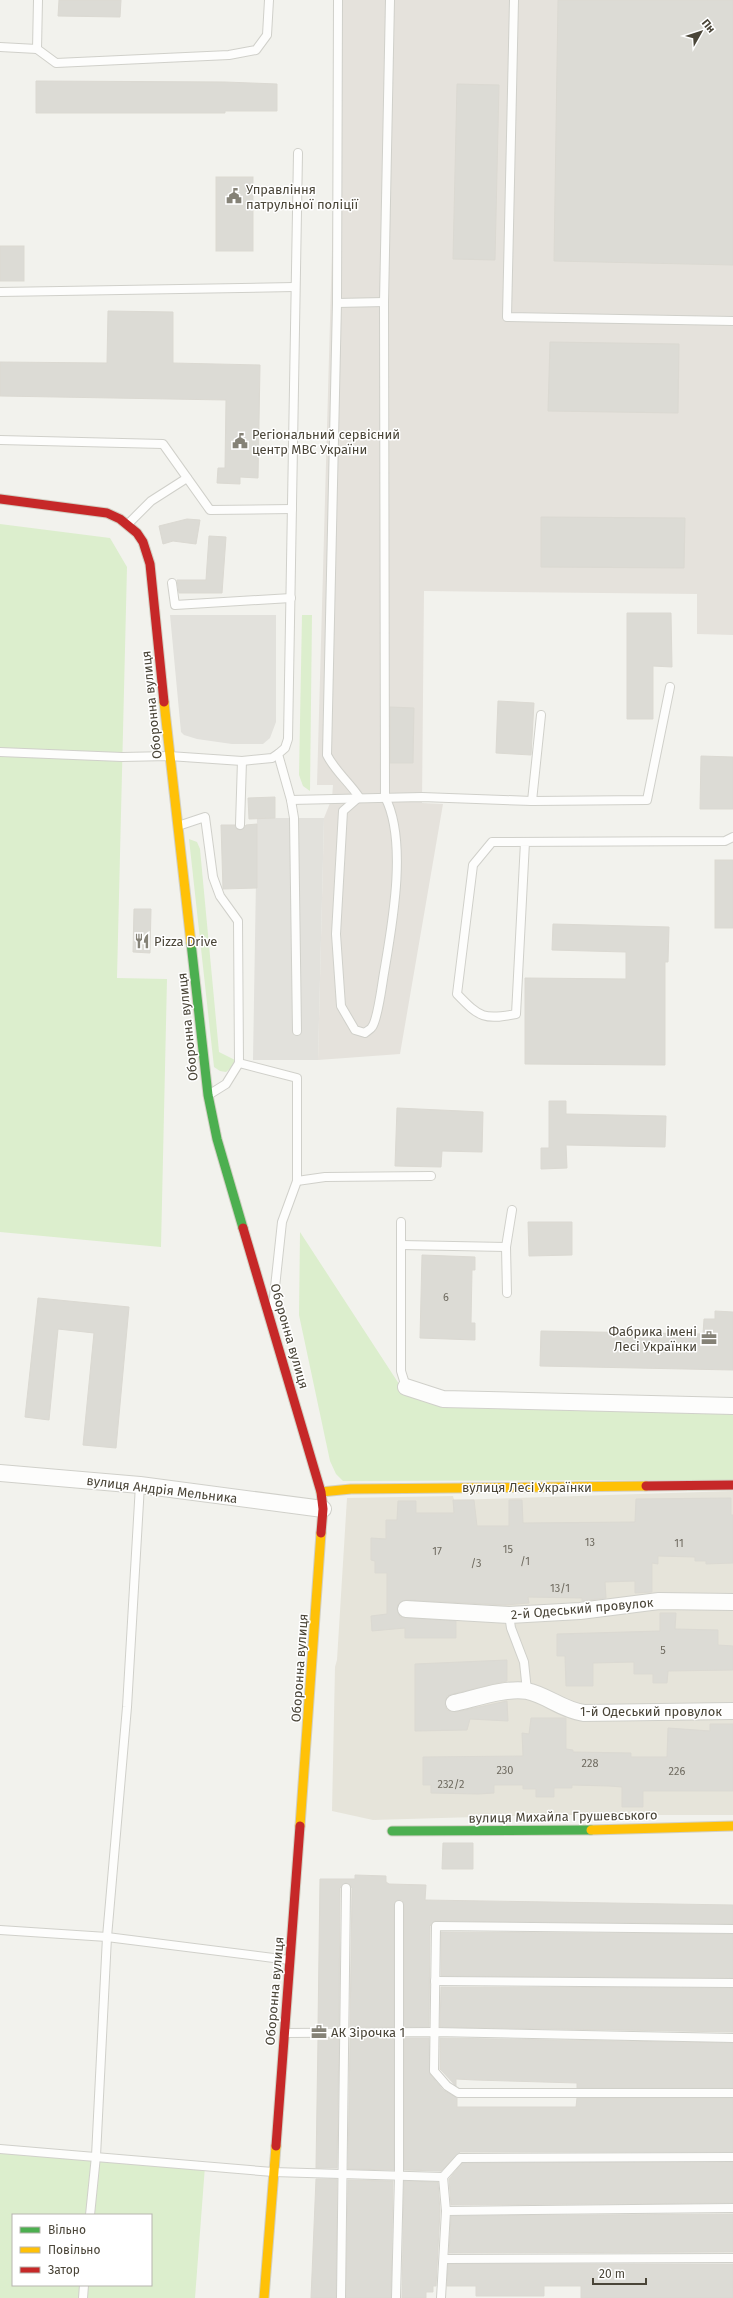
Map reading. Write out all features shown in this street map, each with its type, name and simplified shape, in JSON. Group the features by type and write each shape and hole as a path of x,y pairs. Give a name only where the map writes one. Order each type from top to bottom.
{"street":[{"name":"Оборонна вулиця","path":"0,499 107,513 127,525 143,542 150,564 169,756 208,1095 217,1140 272,1321 321,1492 323,1509 264,2298"},
{"path":"406,1387 443,1399 733,1406"},
{"name":"вулиця Андрія Мельника","path":"0,1473 140,1485 323,1509"},
{"name":"вулиця Лесі Українки","path":"321,1492 351,1489 733,1485"},
{"name":"2-й Одеський провулок","path":"406,1609 509,1615 580,1611 659,1601 733,1602"},
{"name":"1-й Одеський провулок","path":"454,1702 511,1691 527,1691 568,1710 584,1713 733,1712"},
{"name":"вулиця Михайла Грушевського","path":"392,1831 630,1830 733,1826"}],"lane":[{"path":"37,49 38,0"},
{"path":"0,47 37,49 56,63 229,55 256,50 267,35 269,0"},
{"path":"338,0 337,303 327,755 331,764 349,782 359,797"},
{"path":"359,797 343,811 336,934 341,1006 355,1030 365,1033 372,1027 380,995 395,903 396,849 390,808 385,797 384,302 390,0"},
{"path":"514,0 507,318 733,321"},
{"path":"0,752 122,757 169,756 242,761 272,758 285,748 288,739 294,287 298,153"},
{"path":"0,292 294,287"},
{"path":"337,303 384,302"},
{"path":"0,440 163,444 210,510 292,509"},
{"path":"127,525 151,501 187,478"},
{"path":"172,583 175,605 291,598"},
{"path":"291,800 359,797 532,801 647,800 670,687"},
{"path":"532,801 541,716"},
{"path":"278,754 291,800 294,818 297,1031"},
{"path":"240,825 242,761"},
{"path":"178,826 205,817 213,877 220,896 238,921 239,1063 226,1084 208,1095"},
{"path":"525,842 516,1014 492,1019 473,1010 457,994 473,865 492,842 725,841 733,837"},
{"path":"239,1063 297,1078 297,1181 282,1222 272,1321"},
{"path":"297,1181 324,1177 430,1176"},
{"path":"507,1293 506,1247 512,1210"},
{"path":"401,1222 401,1372 406,1387"},
{"path":"401,1245 506,1247"},
{"path":"90,2214 96,2156 107,1937 127,1707 140,1485"},
{"path":"509,1615 510,1628 524,1662 527,1691"},
{"path":"341,2298 346,1888"},
{"path":"396,2298 399,2176 397,2032 399,1905"},
{"path":"733,1929 436,1926 434,2071 447,2086 458,2093 733,2093"},
{"path":"0,1930 107,1937 290,1960"},
{"path":"435,1981 733,1983"},
{"path":"284,2033 344,2031 435,2032 733,2038"},
{"path":"0,2149 273,2172 443,2177"},
{"path":"441,2298 445,2259 446,2211 443,2177 460,2158 733,2158"},
{"path":"446,2211 733,2208"},
{"path":"445,2259 733,2258"},
{"path":"83,2298 84,2286"}],"shaded area":[{"path":"339,0 733,0 733,635 697,634 697,594 424,591 422,803 443,804 400,1054 318,1060 324,818 332,798 333,785 317,785"},
{"path":"170,615 276,615 276,722 270,738 263,744 232,744 197,739 184,735 181,732"},
{"path":"257,818 324,818 318,1060 253,1060"},
{"path":"733,1491 733,1815 544,1815 373,1820 332,1811 335,1667 337,1660 347,1498 453,1496 454,1500"}],"green space":[{"path":"0,524 110,538 127,567 117,978 167,979 161,1247 0,1232"},
{"path":"302,615 312,615 310,791 303,786 299,775"},
{"path":"189,839 197,842 200,849 219,1052 235,1060 234,1065 226,1072 220,1071 214,1067"},
{"path":"300,1232 401,1387 415,1397 437,1405 461,1408 733,1412 733,1480 343,1481 336,1474 330,1461 299,1315"},
{"path":"0,2149 205,2166 195,2298 0,2298"}],"building":[{"path":"59,0 121,0 120,17 58,16"},
{"path":"558,0 733,0 733,265 554,261"},
{"path":"36,81 225,82 277,84 277,111 225,111 225,113 36,113"},
{"path":"457,84 499,85 495,260 453,259"},
{"name":"Управління патрульної поліції","path":"216,177 253,177 253,251 216,251"},
{"path":"0,246 24,246 24,281 0,281"},
{"path":"108,311 173,312 173,363 260,365 258,478 240,477 240,484 217,483 218,468 225,468 226,400 0,396 0,362 107,363"},
{"path":"550,342 679,344 678,413 548,411"},
{"path":"541,517 685,518 684,568 541,567"},
{"path":"187,519 200,520 196,544 173,541 163,544 159,526"},
{"path":"209,536 226,537 222,593 179,593 177,580 206,580"},
{"path":"627,613 671,613 672,667 653,666 653,719 627,719"},
{"path":"498,701 534,703 531,755 496,753"},
{"path":"390,707 414,708 413,763 390,763"},
{"path":"701,756 733,757 733,809 700,809"},
{"path":"275,797 275,818 249,819 248,798"},
{"path":"257,824 257,888 223,889 221,825 235,825 237,829 240,830 246,825"},
{"path":"715,860 733,860 733,928 715,928"},
{"name":"Pizza Drive","path":"134,909 151,909 150,953 133,952"},
{"path":"553,924 669,927 668,962 665,962 665,1065 525,1064 525,978 626,979 626,952 552,950"},
{"path":"549,1101 566,1101 566,1114 666,1116 665,1147 566,1145 567,1168 541,1169 541,1148 549,1148"},
{"path":"397,1108 483,1112 482,1152 442,1151 441,1167 395,1166"},
{"path":"528,1222 572,1222 572,1255 529,1256"},
{"path":"422,1255 475,1257 475,1270 472,1270 471,1323 475,1323 475,1340 420,1338"},
{"path":"38,1298 129,1307 116,1448 83,1445 94,1333 58,1329 49,1420 25,1417"},
{"path":"715,1311 733,1312 733,1370 540,1366 541,1331 703,1334 704,1319 715,1319"},
{"path":"731,1498 731,1515 733,1515 733,1563 706,1564 706,1561 695,1561 695,1557 658,1556 658,1564 652,1563 652,1592 635,1593 635,1581 605,1582 606,1598 582,1601 582,1598 528,1597 529,1603 506,1605 406,1600 398,1604 397,1609 400,1617 456,1621 456,1638 405,1638 405,1628 372,1631 371,1616 387,1614 387,1573 375,1573 375,1561 371,1560 371,1538 386,1539 386,1520 397,1520 398,1501 416,1501 416,1513 454,1513 453,1500 474,1500 477,1526 509,1526 509,1500 522,1500 523,1523 635,1522 636,1499"},
{"path":"660,1613 676,1613 675,1629 718,1630 718,1645 733,1646 733,1670 668,1671 667,1683 653,1683 653,1674 634,1674 634,1662 593,1663 593,1686 566,1686 565,1656 557,1656 557,1634 660,1631"},
{"path":"507,1660 507,1681 452,1694 447,1696 445,1705 447,1710 456,1712 507,1701 508,1721 470,1719 467,1730 415,1731 415,1664"},
{"path":"531,1718 566,1718 566,1749 573,1750 573,1752 631,1753 631,1757 667,1757 668,1728 710,1731 710,1724 733,1724 733,1791 643,1791 643,1807 622,1807 622,1787 572,1785 572,1788 554,1788 554,1797 536,1797 536,1789 523,1789 523,1785 494,1785 494,1793 478,1794 431,1793 431,1785 423,1785 423,1757 523,1756 522,1733 529,1734"},
{"path":"443,1843 473,1843 473,1869 442,1869"},
{"path":"355,1875 386,1876 386,1882 389,1884 426,1885 425,1900 733,1905 733,1924 434,1921 430,1926 429,2027 404,2027 404,1905 402,1900 397,1900 394,1905 394,2027 350,2027 352,1888 346,1883 340,1888 339,2027 318,2027 320,1879 355,1879"},
{"path":"441,1932 733,1934 733,1978 441,1976"},
{"path":"441,1987 733,1988 733,2032 440,2027"},
{"path":"318,2038 339,2038 337,2168 316,2168"},
{"path":"350,2038 394,2038 394,2170 348,2169"},
{"path":"404,2038 429,2038 430,2074 443,2090 457,2098 457,2107 576,2107 577,2098 733,2098 733,2152 460,2152 441,2171 404,2170"},
{"path":"440,2038 733,2043 733,2088 577,2088 577,2083 456,2079 456,2086 440,2069"},
{"path":"733,2162 733,2203 451,2205 449,2179 462,2163"},
{"path":"316,2179 337,2179 336,2298 311,2298"},
{"path":"348,2180 393,2181 391,2298 346,2298"},
{"path":"404,2181 438,2182 440,2211 436,2286 433,2286 433,2292 426,2292 426,2298 402,2298"},
{"path":"733,2214 733,2252 449,2253 451,2216"},
{"path":"448,2264 733,2264 733,2298 581,2298 581,2286 544,2286 544,2296 476,2296 476,2286 447,2286"}],"traffic: fast":[{"path":"191,943 208,1095 217,1139 243,1228"},
{"path":"392,1831 591,1830"}],"traffic: slow":[{"path":"164,702 191,943"},
{"path":"321,1492 351,1489 646,1486"},
{"path":"300,1826 321,1533"},
{"path":"591,1830 733,1826"},
{"path":"264,2298 276,2146"}],"traffic: jam":[{"path":"0,499 107,513 120,519 137,533 143,542 150,564 164,702"},
{"path":"243,1228 321,1492 323,1509 321,1533"},
{"path":"646,1486 733,1485"},
{"path":"276,2146 300,1826"}],"place":[{"name":"Управління патрульної поліції","path":"234,196"},
{"name":"Регіональний сервісний центр МВС України","path":"240,441"},
{"name":"Pizza Drive","path":"142,941"},
{"name":"Фабрика імені Лесі Українки","path":"709,1338"},
{"name":"АК Зірочка 1","path":"319,2032"}]}
